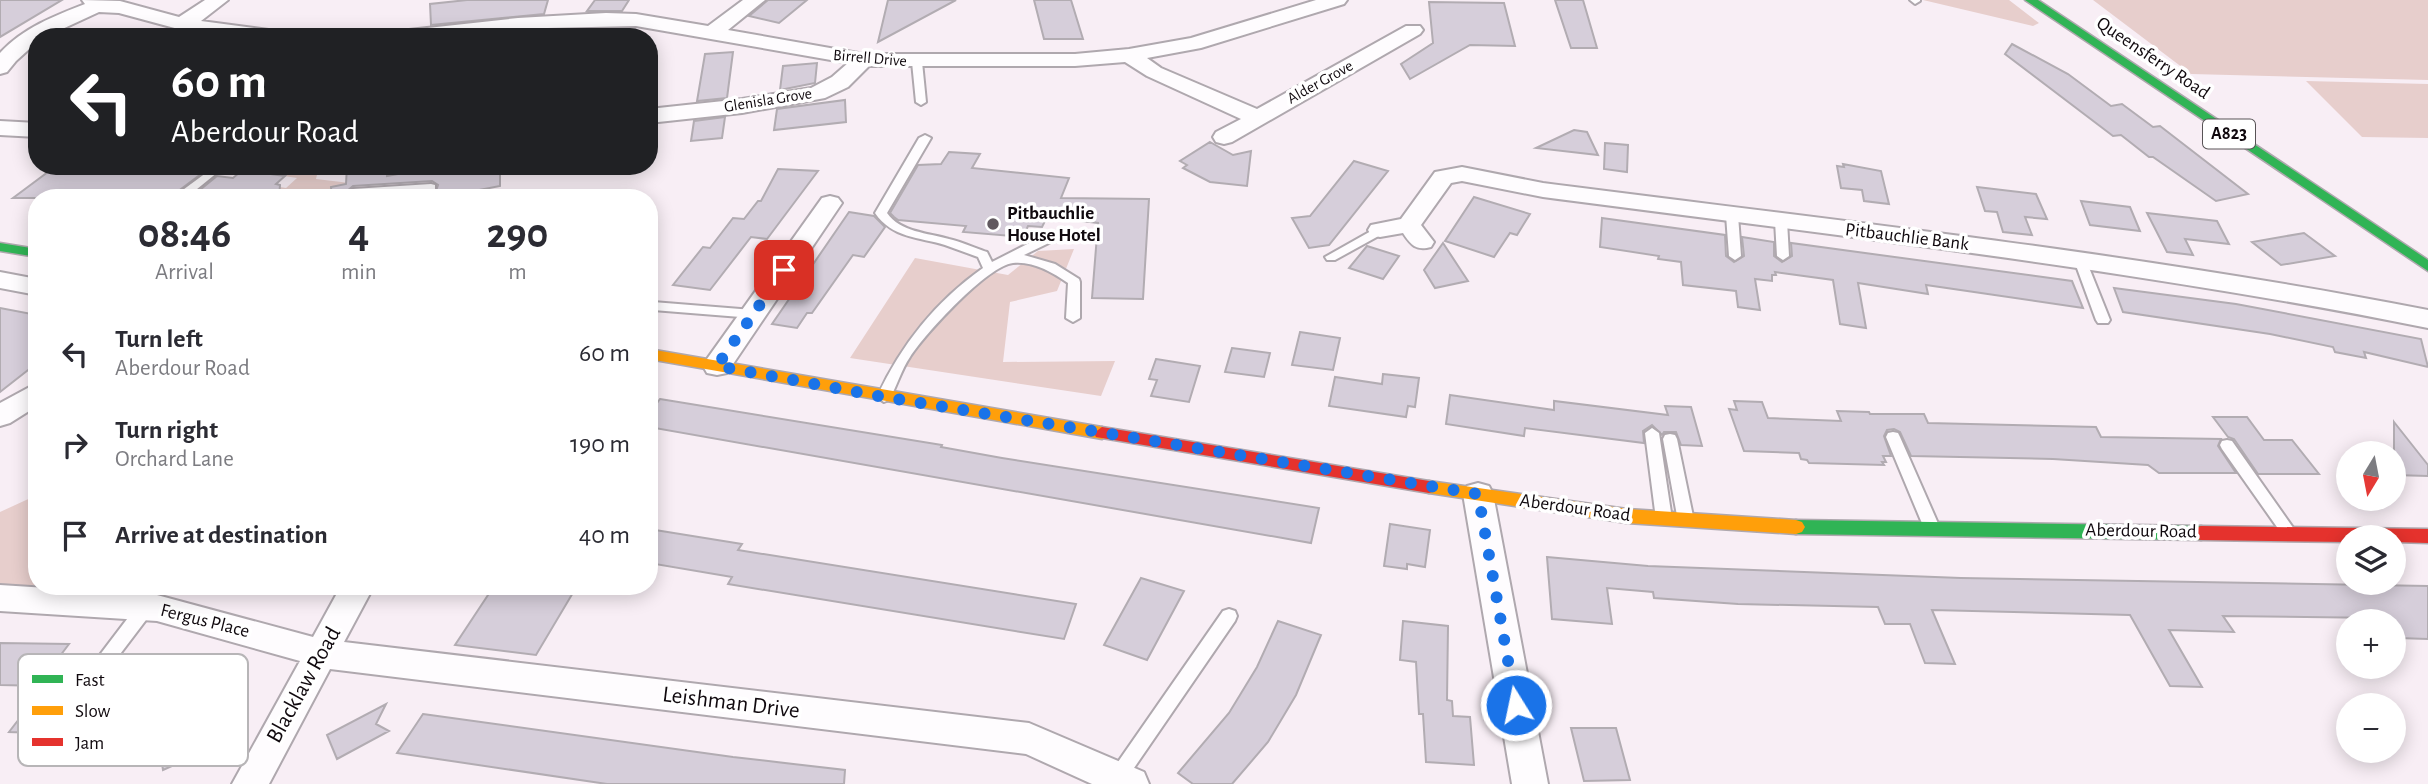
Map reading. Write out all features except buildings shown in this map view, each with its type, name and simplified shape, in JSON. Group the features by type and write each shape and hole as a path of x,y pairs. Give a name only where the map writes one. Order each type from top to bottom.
{"main road":[{"name":"Queensferry Road","path":"2031,0 2428,267"},
{"path":"0,247 28,252"},
{"name":"Aberdour Road","path":"658,356 884,397 1537,505 1664,519 1758,526 2428,536"}],"street":[{"path":"182,24 218,0"},
{"path":"557,20 570,0"},
{"path":"712,33 755,0"},
{"name":"Birrell Drive","path":"483,28 557,20 635,20 864,60 1075,60 1129,55 1217,37 1337,0"},
{"path":"48,28 94,3 120,7 182,24 211,28"},
{"name":"Alder Grove","path":"1224,137 1376,45 1413,30"},
{"path":"4,57 28,41"},
{"path":"1129,55 1154,72 1258,117"},
{"name":"Glenisla Grove","path":"659,110 742,106 817,93 840,82 864,60"},
{"path":"0,128 28,130"},
{"name":"Pitbauchlie Bank","path":"1380,230 1416,233 1443,177 1451,174 1543,190 2080,260 2287,291 2428,319"},
{"path":"717,366 830,203"},
{"path":"0,281 28,286"},
{"path":"0,416 28,399"},
{"path":"1478,494 1530,784"},
{"name":"Blacklaw Road","path":"250,784 353,595"},
{"name":"Fergus Place","path":"0,598 146,607 261,635 323,654"},
{"name":"Leishman Drive","path":"323,654 1029,738 1124,781"}],"lane":[{"path":"917,62 921,102"},
{"path":"925,138 881,213 887,222 902,230 984,255 989,268"},
{"path":"190,189 208,175"},
{"path":"415,189 431,188"},
{"path":"1732,215 1735,256"},
{"path":"1781,221 1783,256"},
{"path":"1331,257 1380,230"},
{"path":"884,397 905,354 918,336 989,268 1049,238"},
{"path":"1006,260 1031,261 1057,268 1074,282 1073,318"},
{"path":"2080,260 2103,320"},
{"path":"658,306 753,314"},
{"path":"1652,433 1664,519"},
{"path":"1893,437 1932,528"},
{"path":"1670,439 1686,521"},
{"path":"2227,445 2289,534"},
{"path":"110,654 146,607"},
{"path":"1124,781 1229,616"}],"shaded area":[{"path":"1923,0 2009,0 2039,23 2033,26"},
{"path":"2093,0 2428,0 2428,80 2191,74"},
{"path":"2306,81 2428,84 2428,138 2362,137"},
{"path":"278,175 317,175 316,179 358,184 352,189 270,189 274,186 286,188 297,178"},
{"path":"1074,249 1057,291 1010,302 1003,362 1115,361 1101,396 850,358 915,258 1008,275 1038,251"},
{"path":"28,499 28,585 0,585 0,512"}],"traffic: fast":[{"path":"2031,0 2428,267"},
{"path":"0,247 28,252"},
{"path":"1796,527 2201,533"}],"traffic: slow":[{"path":"658,356 1102,433"},
{"path":"1429,487 1627,516 1796,527"}],"traffic: jam":[{"path":"1102,433 1429,487"},
{"path":"2201,533 2428,536"}],"place":[{"name":"Pitbauchlie House Hotel","path":"993,224"}],"route":[{"path":"784,270 717,366 884,397 1478,494 1516,705"}]}
